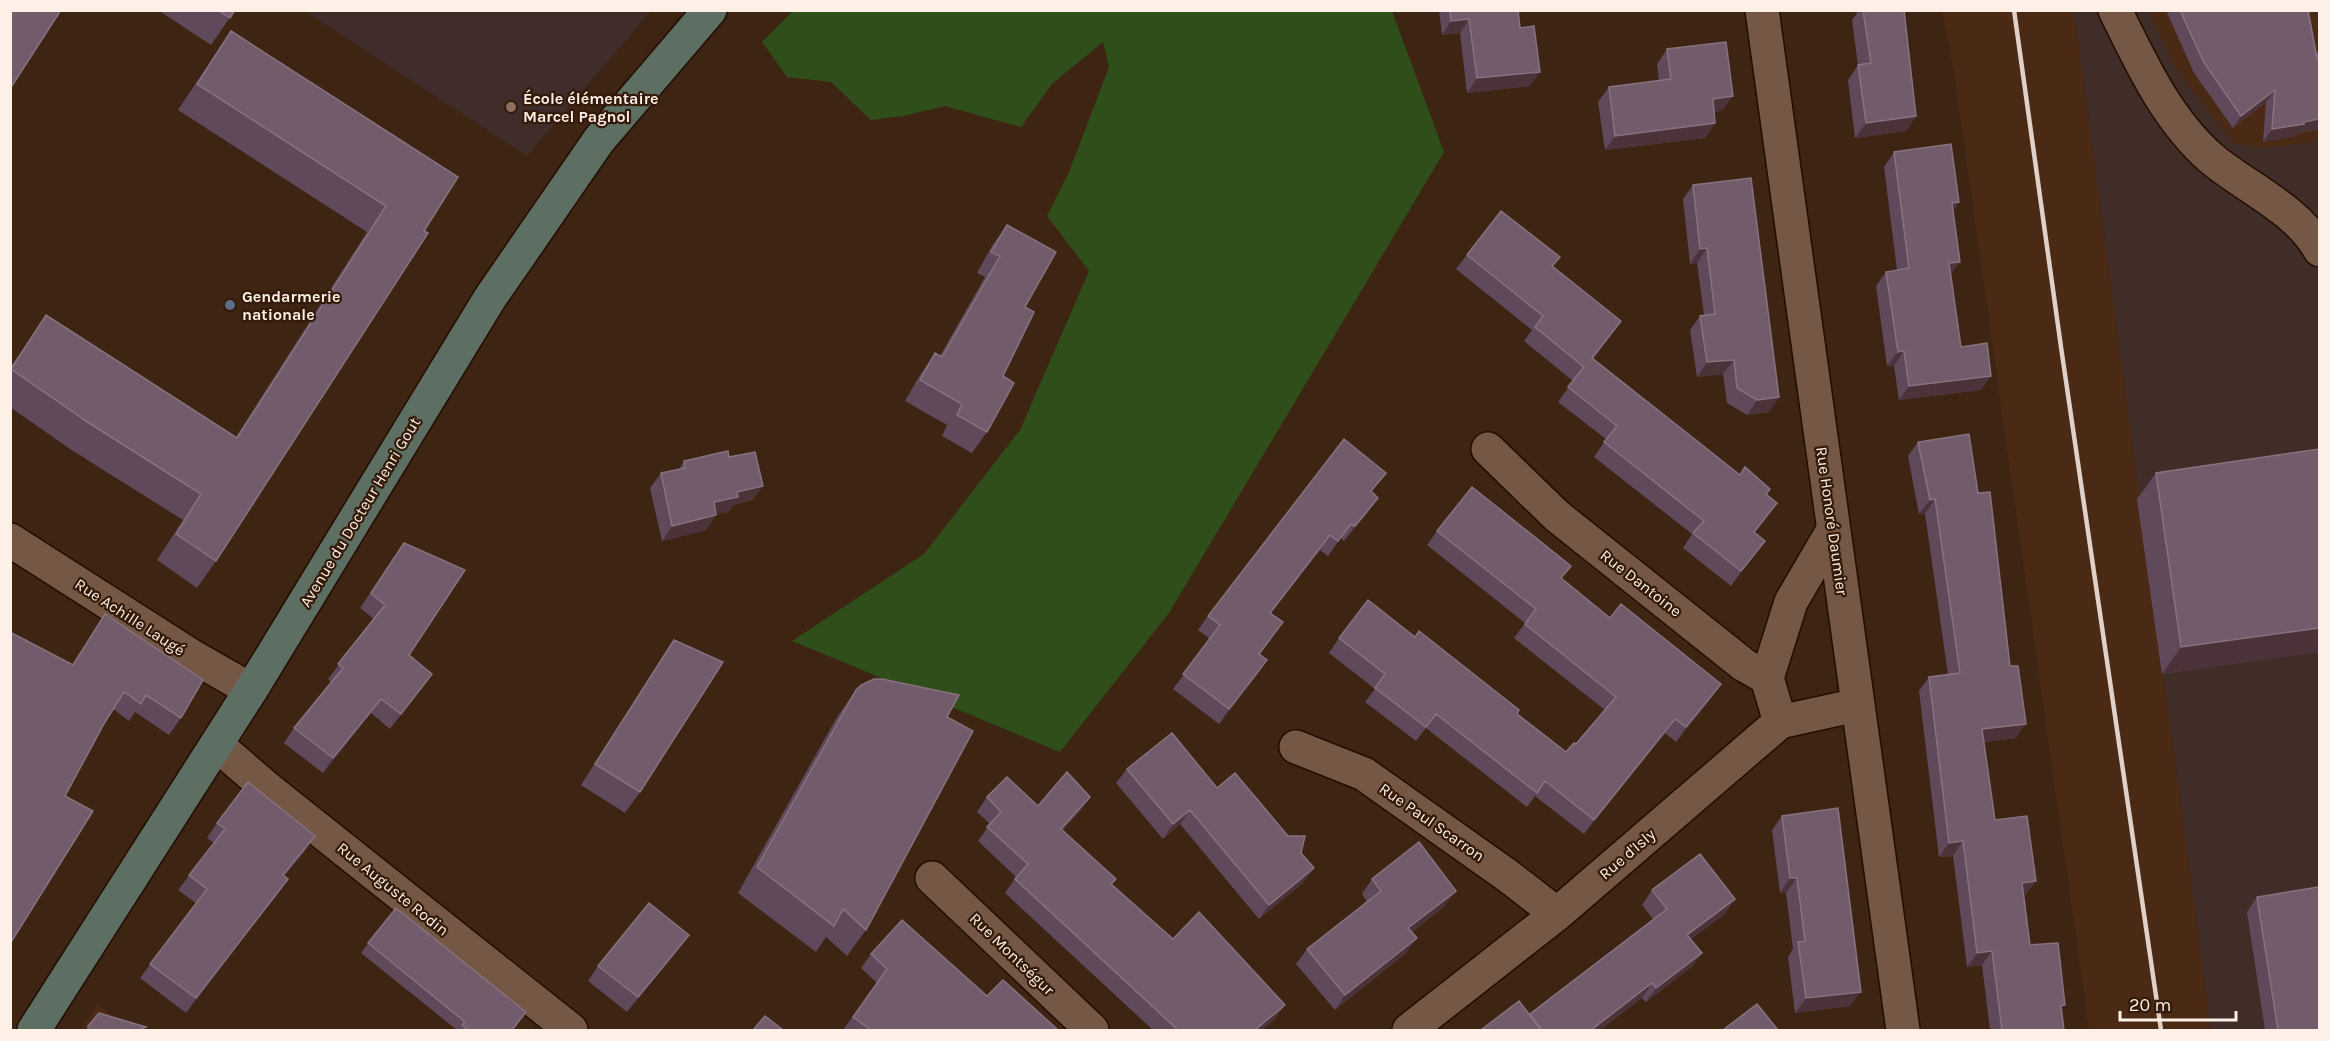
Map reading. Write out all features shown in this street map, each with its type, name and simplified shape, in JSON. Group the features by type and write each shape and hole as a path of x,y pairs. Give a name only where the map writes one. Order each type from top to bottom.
{"main road":[{"name":"Avenue du Docteur Henri Gout","path":"34,1030 217,745 490,298 599,140 710,10"}],"street":[{"name":"Rue Honoré Daumier","path":"1762,10 1903,1030"},
{"path":"2115,10 2149,78 2186,131 2212,159 2288,214 2319,250"},
{"name":"Rue Dantoine","path":"1488,449 1557,516 1744,665 1767,678"},
{"path":"1780,722 1767,678 1791,602 1833,530"},
{"name":"Rue Achille Laugé","path":"10,540 190,655 251,690"},
{"name":"Rue d'Isly","path":"1409,1030 1557,914 1780,722 1857,705"},
{"name":"Rue Auguste Rodin","path":"217,745 262,785 571,1030"},
{"name":"Rue Paul Scarron","path":"1296,747 1364,774 1508,876 1557,914"},
{"name":"Rue Montségur","path":"932,878 1092,1030"}],"shaded area":[{"name":"École élémentaire Marcel Pagnol","path":"305,11 651,11 527,156"},
{"path":"1942,11 2074,11 2211,1030 2089,1030 1954,73"},
{"path":"2074,11 2319,11 2319,1030 2211,1030"},
{"path":"2149,11 2319,11 2319,142 2261,148 2234,143 2179,74"},
{"path":"97,1004 129,1030 81,1030"}],"green space":[{"path":"793,11 1392,11 1444,152 1169,613 1060,752 792,641 924,554 1020,430 1089,271 1047,216 1069,172 1109,67 1103,42 1052,84 1021,127 945,106 903,116 871,120 831,82 787,77 762,42"}],"building":[{"path":"10,10 61,10 10,89"},
{"path":"218,10 235,10 230,18"},
{"path":"1450,10 1518,10 1520,28 1534,26 1540,72 1477,78 1469,19 1451,21"},
{"path":"1863,10 1904,10 1916,116 1866,123 1858,65 1871,63"},
{"path":"2180,10 2308,10 2317,58 2319,53 2319,119 2272,129 2275,90 2241,116 2203,61"},
{"path":"231,31 458,177 424,231 428,233 216,561 176,534 201,494 89,423 11,369 46,315 237,438 386,206 197,84"},
{"path":"1726,42 1733,96 1713,99 1715,123 1615,136 1609,87 1671,79 1667,49"},
{"path":"1951,144 1959,202 1952,203 1960,262 1949,263 1961,347 1987,343 1991,376 1909,386 1904,351 1898,352 1886,272 1909,268 1894,152"},
{"path":"1751,178 1779,397 1757,400 1737,388 1734,360 1707,362 1700,316 1715,314 1707,248 1700,249 1693,185"},
{"path":"1501,211 1560,257 1552,266 1621,321 1592,358 1740,475 1745,467 1770,489 1766,494 1777,503 1754,532 1765,541 1741,571 1693,533 1704,521 1604,442 1617,426 1568,387 1584,367 1535,327 1543,316 1467,255"},
{"path":"1007,225 1056,252 1025,307 1034,312 1003,376 1014,383 987,432 957,415 962,404 920,380 935,353 942,357 1000,256 991,252"},
{"path":"1969,434 1978,493 1990,492 2010,666 2018,666 2026,724 1982,729 1995,820 2027,816 2036,881 2022,883 2030,945 2058,943 2065,1005 2061,1006 2064,1030 2002,1030 1992,951 1977,953 1963,841 1949,843 1929,677 1960,673 1935,499 1930,500 1918,442"},
{"path":"1344,439 1386,473 1371,491 1378,498 1355,526 1351,524 1338,541 1330,535 1270,613 1283,622 1259,654 1267,660 1229,709 1183,674 1220,625 1208,616"},
{"path":"2319,449 2319,628 2181,647 2156,473"},
{"path":"728,451 729,457 755,452 763,486 737,492 738,497 714,502 716,515 672,526 661,473 685,468 684,461"},
{"path":"1472,487 1571,566 1561,578 1610,618 1621,604 1721,684 1686,727 1675,719 1594,820 1545,781 1537,793 1436,714 1426,727 1375,688 1385,674 1339,638 1368,600 1415,637 1419,631 1519,710 1517,714 1566,752 1574,743 1576,744 1616,697 1525,624 1536,609 1437,531"},
{"path":"404,543 465,570 409,655 432,674 401,714 381,699 333,758 294,728 343,668 338,664 385,605 371,593"},
{"path":"105,614 203,680 181,718 146,695 141,704 124,692 65,796 93,811 10,944 10,632 73,665"},
{"path":"674,640 723,662 640,792 595,764"},
{"path":"874,679 959,695 947,717 973,731 866,930 843,909 834,926 757,867 856,690"},
{"path":"1172,733 1217,788 1235,773 1288,836 1305,836 1301,853 1314,868 1269,905 1190,810 1173,824 1127,769"},
{"path":"1067,772 1090,797 1061,829 1116,879 1111,884 1173,939 1199,912 1285,1005 1255,1030 1178,1030 1015,879 1028,864 987,827 1001,812 987,797 1007,777 1038,806"},
{"path":"248,782 315,836 283,875 288,879 196,998 150,964 207,889 189,875 225,829 217,823"},
{"path":"1838,808 1861,992 1806,998 1798,942 1805,941 1797,878 1790,878 1782,816"},
{"path":"1419,842 1456,891 1408,928 1417,938 1345,995 1307,949 1381,891 1372,879"},
{"path":"1700,854 1735,899 1687,935 1702,953 1656,988 1652,983 1591,1030 1542,1030 1530,1014 1667,909 1652,890"},
{"path":"2319,887 2319,1030 2278,1030 2257,897"},
{"path":"649,903 689,935 638,997 598,966"},
{"path":"396,908 526,1012 512,1030 469,1030 462,1025 465,1022 368,943"},
{"path":"902,920 987,996 1003,980 1058,1030 871,1030 853,1017 887,969 871,954"},
{"path":"1519,1001 1541,1030 1481,1030"},
{"path":"1757,1004 1778,1030 1723,1030"},
{"path":"99,1013 146,1027 140,1030 88,1030 88,1026"},
{"path":"765,1016 783,1030 753,1030"}],"railway":[{"path":"2014,10 2161,1030"}],"place":[{"name":"École élémentaire Marcel Pagnol","path":"511,107"},
{"name":"Gendarmerie nationale","path":"230,305"}]}
